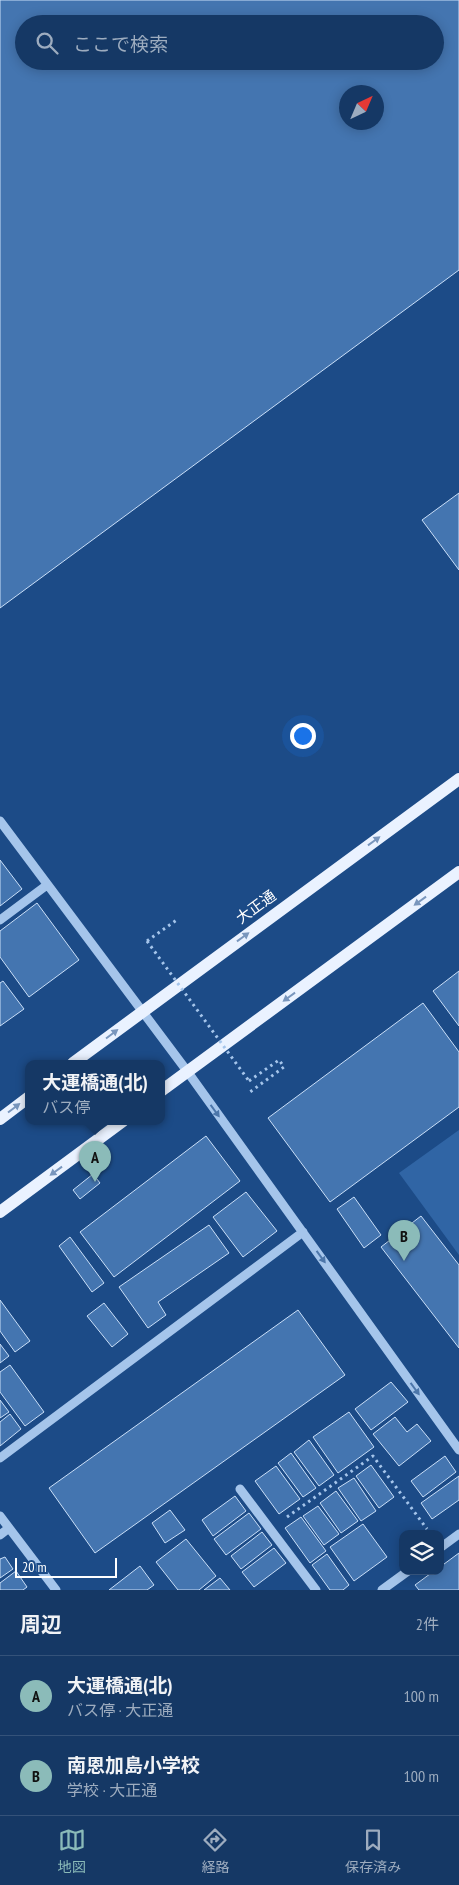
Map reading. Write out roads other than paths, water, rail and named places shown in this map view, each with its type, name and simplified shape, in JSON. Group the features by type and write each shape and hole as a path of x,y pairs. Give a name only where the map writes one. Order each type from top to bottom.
{"main road":[{"name":"大正通","path":"77,1060 459,779"},
{"path":"165,1088 459,872"},
{"path":"0,1119 25,1100"},
{"path":"0,1212 118,1125"}],"street":[{"path":"0,821 187,1072 459,1450"},
{"path":"0,920 47,885"},
{"path":"0,1458 302,1232"},
{"path":"240,1489 316,1590"},
{"path":"0,1516 56,1590"},
{"path":"0,1535 9,1528"},
{"path":"444,1545 459,1534"},
{"path":"382,1590 403,1575"}],"place":[{"name":"大運橋通(北)","path":"95,1182"},
{"name":"南恩加島小学校","path":"404,1261"}]}
